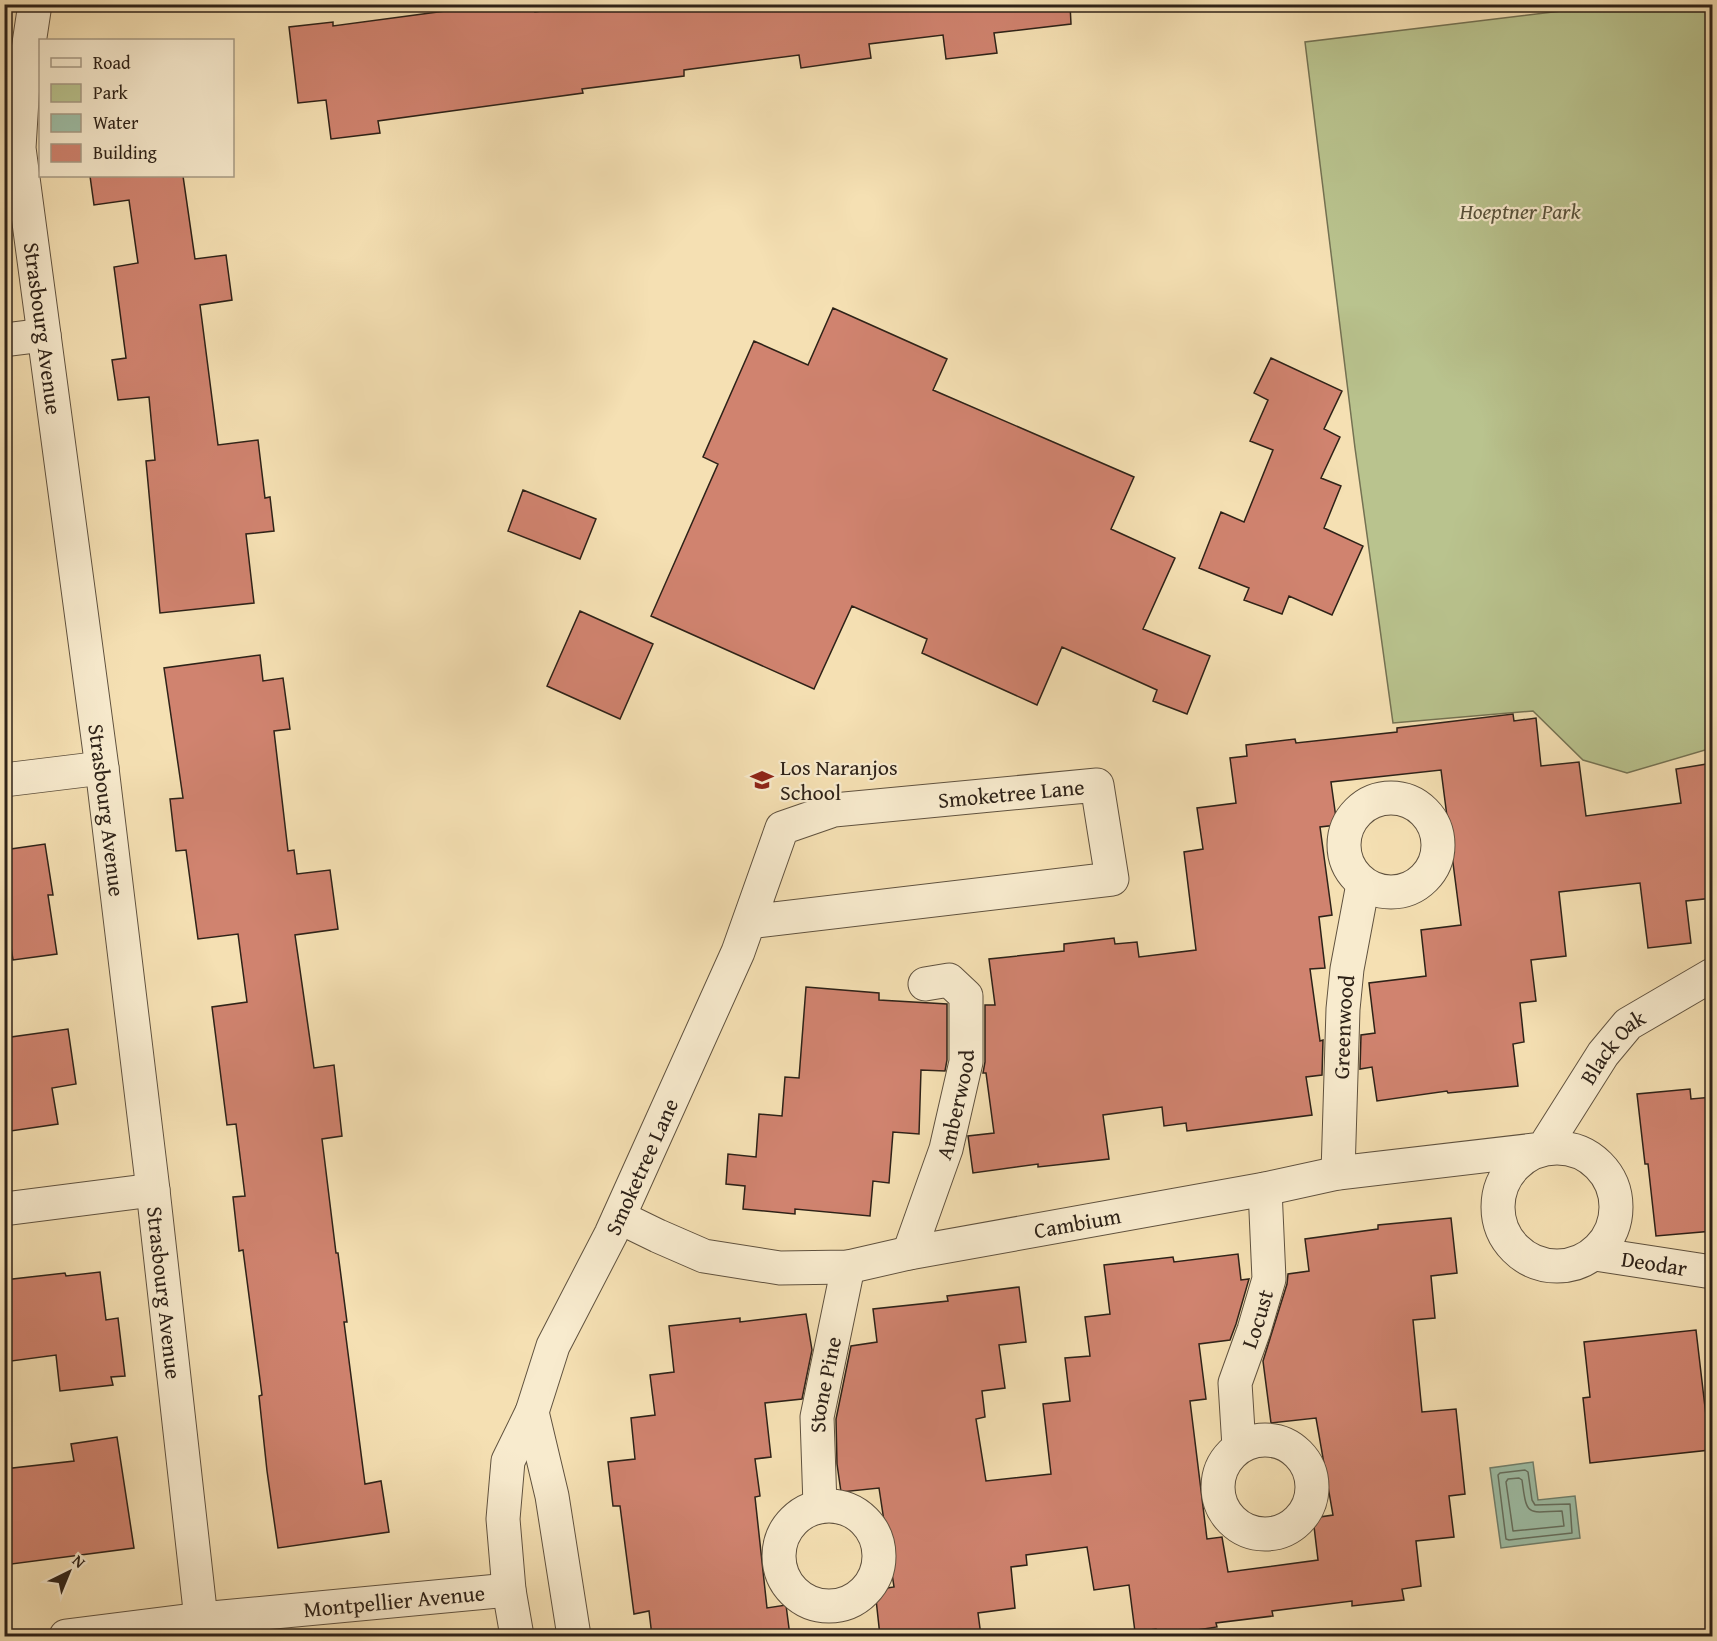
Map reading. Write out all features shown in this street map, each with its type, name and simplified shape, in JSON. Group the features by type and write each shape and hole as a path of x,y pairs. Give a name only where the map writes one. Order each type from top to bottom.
{"street":[{"name":"Strasbourg Avenue","path":"35,4 23,83 19,148 102,768 153,1190 201,1619"},
{"path":"4,340 44,335"},
{"path":"4,780 102,768"},
{"name":"Smoketree Lane","path":"517,1636 509,1590 503,1519 508,1461 532,1412 553,1346 619,1217 733,962 782,828 834,810 1097,785 1112,879 749,922"},
{"name":"Greenwood","path":"1338,1173 1345,989 1364,884"},
{"name":"Black Oak","path":"1543,1149 1603,1054 1628,1024 1713,975"},
{"name":"Amberwood","path":"909,1253 946,1149 966,1062 966,996 949,980 925,984"},
{"name":"Deodar","path":"1563,1147 1581,1152 1598,1164 1611,1180 1617,1200 1616,1220 1609,1239 1595,1254 1578,1264 1558,1267 1538,1264 1522,1255 1508,1241 1500,1224 1498,1204 1501,1185 1511,1169 1526,1156 1543,1149 1563,1147"},
{"name":"Cambium","path":"619,1217 704,1256 780,1268 848,1267 909,1253 1265,1189 1338,1173 1543,1149"},
{"name":"Locust","path":"1239,1447 1235,1383 1269,1278 1265,1189"},
{"path":"4,1209 153,1190"},
{"name":"Deodar","path":"1595,1254 1713,1272"},
{"name":"Stone Pine","path":"820,1506 817,1417 848,1267"},
{"path":"532,1412 552,1496 574,1636"},
{"name":"Montpellier Avenue","path":"66,1636 201,1619 509,1590"}],"green space":[{"name":"Hoeptner Park","path":"1619,4 1712,5 1712,748 1627,773 1583,760 1533,711 1393,723 1355,448 1305,42"}],"water":[{"path":"1533,1462 1538,1500 1575,1496 1580,1538 1501,1548 1490,1468"}],"building":[{"path":"475,4 534,4 535,12 592,4 1070,4 1071,24 994,33 997,53 946,59 943,35 869,44 871,58 801,68 799,55 684,70 684,76 582,89 583,93 378,121 380,133 331,139 326,100 298,103 289,27 333,22 333,26 475,7"},
{"path":"90,177 183,177 195,259 226,255 232,300 200,305 218,445 258,440 265,498 270,497 274,531 246,534 254,603 160,613 146,461 155,460 149,397 118,400 112,360 126,358 114,267 138,263 129,200 94,205"},
{"path":"833,308 947,359 933,390 1134,477 1111,529 1175,558 1143,629 1210,656 1187,714 1153,701 1157,690 1062,647 1037,705 922,653 927,639 852,606 814,689 651,616 718,464 703,457 754,341 808,365"},
{"path":"1271,358 1342,391 1324,429 1340,437 1321,478 1341,486 1324,528 1363,546 1332,615 1289,596 1282,614 1244,600 1249,588 1199,568 1221,512 1244,522 1273,450 1250,441 1268,400 1254,393"},
{"path":"523,490 596,519 580,559 508,531"},
{"path":"580,611 653,644 620,719 547,686"},
{"path":"260,655 263,681 283,678 290,729 274,731 288,851 294,850 297,874 330,870 338,929 295,935 314,1068 334,1065 342,1136 322,1139 347,1322 344,1322 365,1484 381,1481 389,1532 278,1548 259,1396 262,1395 243,1250 239,1251 233,1197 245,1196 236,1124 227,1125 212,1007 247,1002 238,934 198,939 186,850 176,851 170,799 183,798 164,668"},
{"path":"1513,714 1514,721 1536,718 1541,766 1579,762 1586,816 1681,803 1676,769 1713,763 1713,898 1686,901 1691,943 1648,948 1640,883 1559,892 1566,956 1531,960 1536,1001 1520,1003 1524,1042 1513,1044 1518,1086 1448,1093 1447,1091 1377,1101 1372,1067 1360,1069 1361,1035 1375,1033 1369,983 1426,976 1421,930 1461,925 1441,770 1331,782 1337,825 1320,827 1332,915 1319,917 1325,968 1310,969 1320,1041 1323,1040 1322,1075 1306,1077 1312,1115 1187,1131 1186,1123 1164,1126 1162,1107 1103,1115 1109,1159 1038,1167 1038,1164 973,1173 968,1136 994,1133 986,1073 983,1073 985,1005 995,1005 989,959 1064,951 1064,944 1114,938 1115,944 1137,942 1139,957 1196,950 1184,852 1203,849 1197,808 1236,803 1230,758 1247,756 1246,745 1295,739 1296,743 1397,732 1397,728"},
{"path":"45,844 53,895 48,895 57,954 13,960 4,901 4,850"},
{"path":"806,987 879,993 879,1000 947,1004 945,1071 921,1070 919,1134 893,1132 889,1183 873,1181 870,1216 795,1209 795,1214 743,1209 745,1186 726,1184 728,1154 756,1157 759,1114 782,1116 785,1077 799,1078"},
{"path":"68,1029 76,1084 52,1088 58,1124 4,1132 4,1038"},
{"path":"1690,1089 1691,1099 1713,1097 1713,1231 1656,1236 1637,1094"},
{"path":"1451,1218 1457,1273 1431,1276 1435,1318 1413,1320 1422,1412 1456,1409 1465,1494 1449,1496 1454,1537 1416,1541 1421,1586 1402,1589 1404,1600 1352,1606 1352,1601 1272,1611 1273,1616 1216,1623 1217,1627 1157,1636 1156,1629 1135,1632 1129,1585 1094,1590 1087,1547 1026,1555 1027,1565 1011,1567 1015,1608 978,1613 981,1636 880,1636 875,1590 894,1587 879,1488 841,1492 837,1464 836,1419 851,1346 877,1342 873,1309 948,1301 947,1296 1019,1287 1026,1342 999,1345 1005,1388 982,1391 985,1417 976,1419 986,1481 1051,1474 1043,1404 1070,1401 1065,1358 1090,1356 1085,1317 1110,1314 1104,1265 1173,1257 1174,1262 1238,1254 1241,1280 1249,1279 1236,1324 1230,1340 1199,1344 1206,1399 1190,1401 1207,1539 1222,1537 1228,1572 1318,1560 1313,1518 1333,1515 1316,1418 1271,1423 1263,1361 1287,1284 1288,1274 1309,1271 1305,1239 1378,1229 1378,1225"},
{"path":"100,1272 106,1320 118,1318 125,1376 111,1377 113,1385 60,1391 56,1355 4,1362 4,1280 65,1273 66,1276"},
{"path":"806,1314 812,1350 802,1399 765,1403 771,1457 755,1459 760,1496 755,1497 767,1608 786,1605 790,1636 652,1636 649,1611 634,1614 620,1506 613,1506 608,1462 635,1459 631,1418 655,1415 650,1375 674,1372 669,1326 740,1318 740,1322"},
{"path":"1696,1330 1710,1450 1590,1463 1583,1398 1590,1397 1584,1342"},
{"path":"117,1437 134,1548 4,1565 4,1469 74,1461 71,1444"}],"place":[{"name":"Los Naranjos School","path":"762,780"}]}
